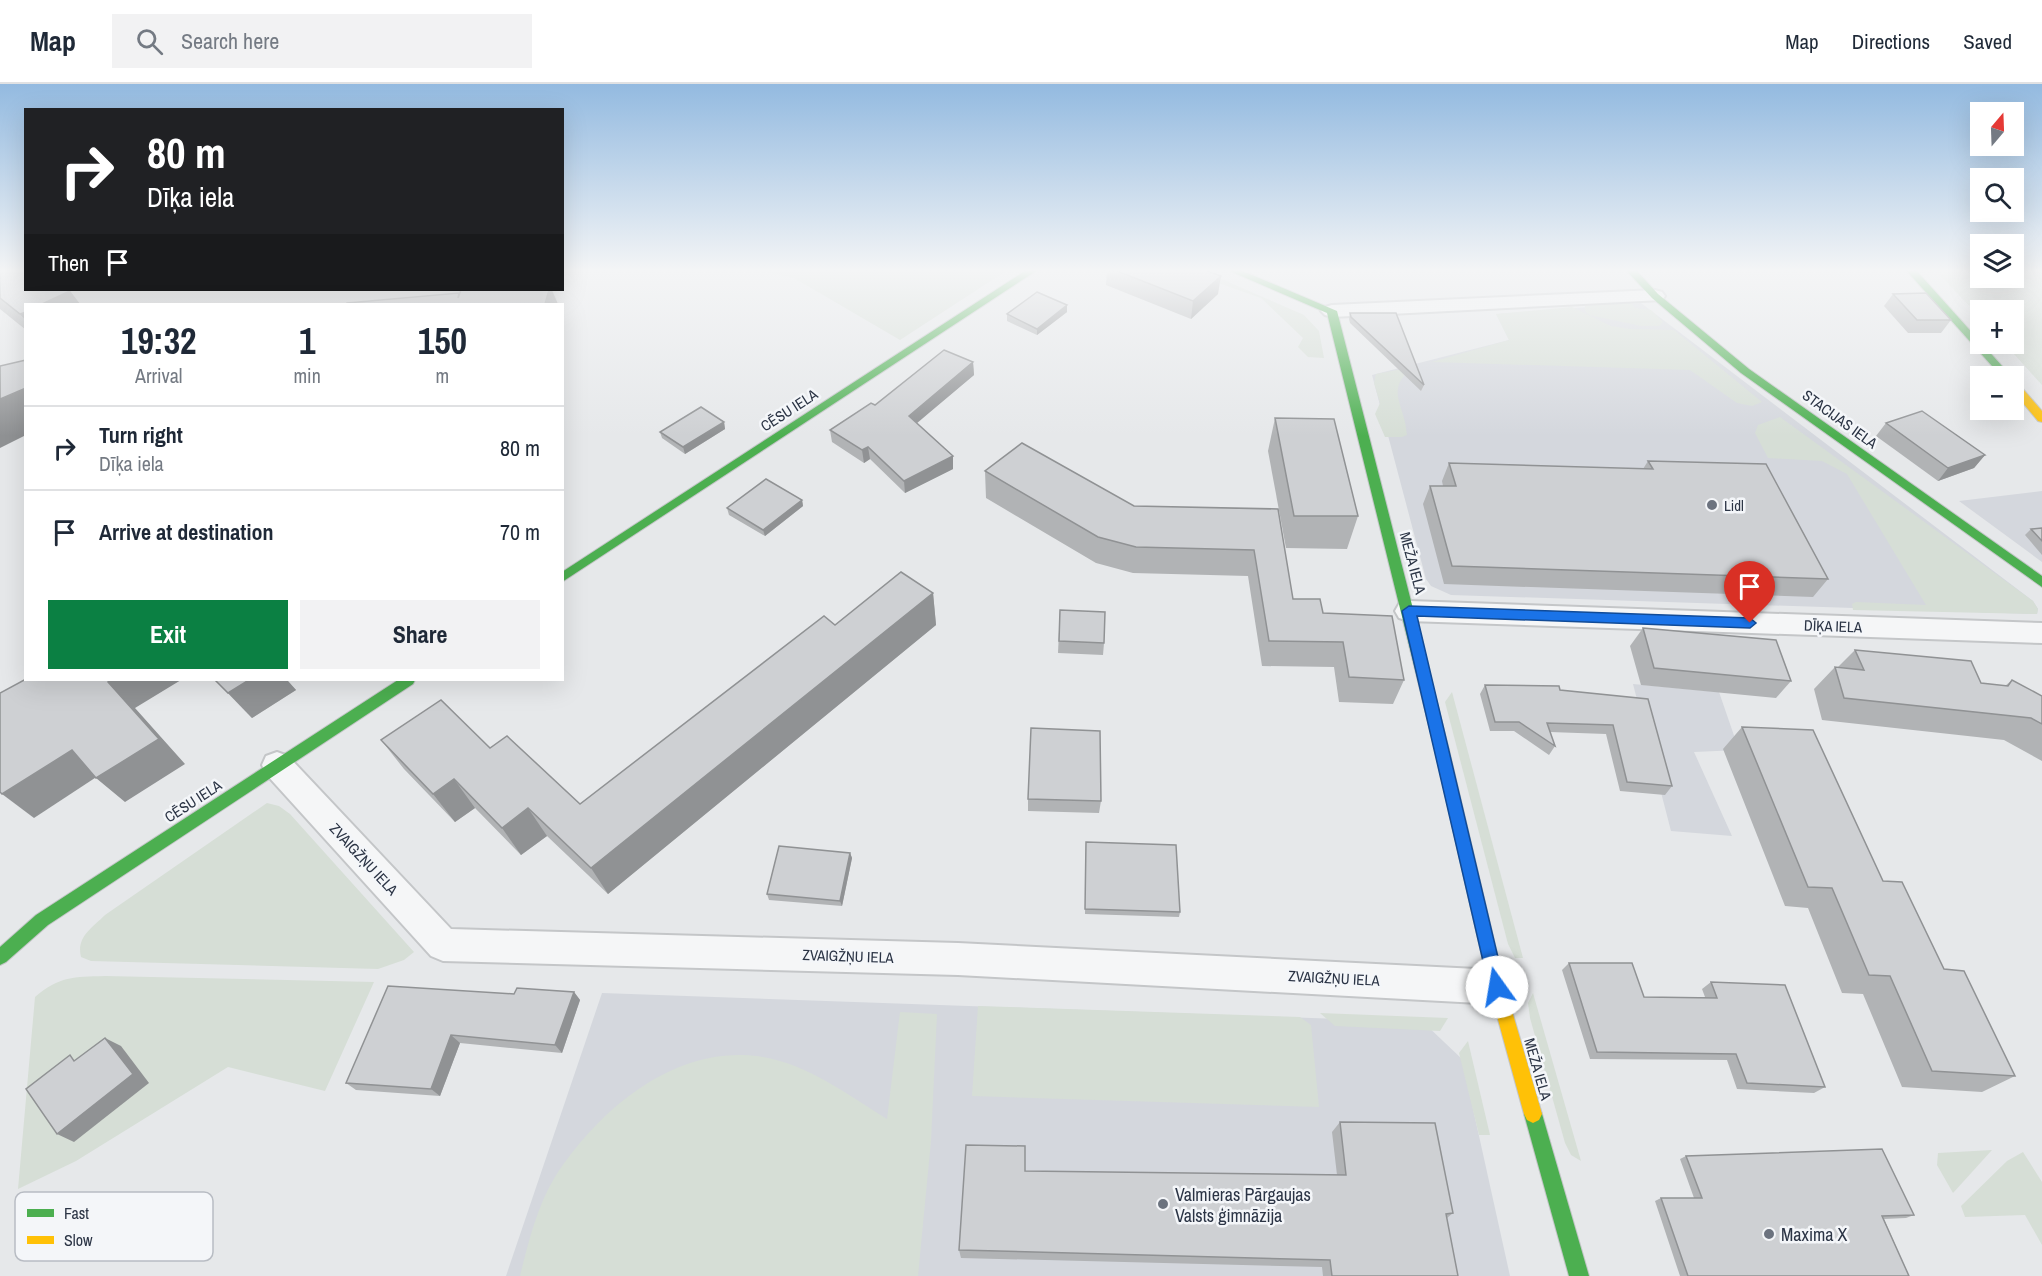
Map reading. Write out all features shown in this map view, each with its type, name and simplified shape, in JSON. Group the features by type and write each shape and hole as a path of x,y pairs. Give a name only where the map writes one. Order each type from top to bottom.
{"street":[{"name":"CĒSU IELA","path":"564,577 949,325"},
{"name":"MEŽA IELA","path":"1335,325 1409,611 1497,987 1579,1276"},
{"name":"STACIJAS IELA","path":"1689,325 1745,371 2042,582"},
{"path":"1960,325 1997,366"},
{"path":"2024,397 2042,418"},
{"name":"DĪĶA IELA","path":"1409,611 2042,633"},
{"name":"CĒSU IELA","path":"0,957 42,920 406,681"},
{"name":"ZVAIGŽŅU IELA","path":"277,765 442,945 958,959 1497,987"}],"shaded area":[{"path":"874,325 924,325 900,340"},
{"path":"1289,325 1313,325 1319,331 1324,358 1308,357 1298,347 1303,338"},
{"path":"1501,325 1669,325 2033,601 2038,609 2037,614 1451,595 1431,586 1426,579 1372,375 1509,340"},
{"path":"1501,325 1608,325 1630,329 1674,330 1762,402 1752,406 1737,403 1690,370 1432,362 1509,340"},
{"path":"1635,325 1660,325 1659,326"},
{"path":"2024,325 2042,325 2042,385 2014,354 2024,354"},
{"path":"1413,367 1404,376 1398,391 1407,435 1385,437 1375,414 1380,403 1374,383 1376,374"},
{"path":"1780,417 2033,601 2038,609 2037,614 1853,610 1852,604 1856,602 1926,605 1847,474 1822,461 1768,458 1755,433 1758,425"},
{"path":"2042,491 2042,562 1959,501"},
{"path":"1633,684 1719,692 1739,750 1694,752 1732,836 1671,831"},
{"path":"1452,692 1523,958 1515,958 1508,944 1445,702"},
{"path":"267,803 279,806 290,814 414,952 404,960 378,969 91,961 81,957 83,938 105,915"},
{"path":"105,976 374,982 325,1091 228,1067 76,1161 18,1189 35,997 60,981"},
{"path":"602,993 1423,1022 1462,1059 1510,1276 506,1276"},
{"path":"1533,993 1581,1161 1571,1155 1565,1143 1530,1018 1528,1003"},
{"path":"978,1006 1300,1017 1311,1025 1319,1107 972,1096"},
{"path":"900,1012 937,1014 931,1141 918,1276 520,1276 538,1213 555,1177 590,1132 634,1092 659,1076 714,1057 743,1055 763,1057 819,1077 887,1119"},
{"path":"1320,1013 1448,1018 1440,1031 1335,1026"},
{"path":"1468,1041 1490,1135 1479,1135 1459,1053"},
{"path":"1992,1150 1953,1193 1937,1165 1938,1153"},
{"path":"2023,1152 2042,1182 2042,1245 2025,1215 1965,1217 1961,1206 2007,1161"}],"building":[{"path":"1028,325 1042,325 1037,329"},
{"path":"1359,325 1401,325 1424,385"},
{"path":"944,350 973,362 909,416 953,456 904,481 868,447 862,450 830,430 871,403 875,405"},
{"path":"24,360 24,389 0,399 0,366"},
{"path":"701,407 724,422 683,447 660,432"},
{"path":"1922,411 1985,455 1948,468 1886,423"},
{"path":"1275,418 1334,419 1358,516 1294,516"},
{"path":"1022,443 1134,506 1278,509 1293,599 1320,599 1323,613 1392,616 1404,680 1349,677 1343,642 1269,641 1254,550 1136,547 1098,537 985,471"},
{"path":"1648,461 1766,464 1828,579 1452,566 1430,486 1456,486 1449,463 1653,469"},
{"path":"766,479 802,500 763,530 727,508"},
{"path":"2042,528 2042,541 2031,529"},
{"path":"901,572 933,593 591,868 528,808 502,828 454,779 433,794 381,740 441,700 490,748 507,736 580,804 824,616 835,625"},
{"path":"1060,610 1105,612 1104,643 1059,641"},
{"path":"1643,628 1776,640 1791,681 1654,668"},
{"path":"1855,650 1971,661 1981,683 2008,686 2012,680 2042,696 2042,724 2031,718 1844,698 1835,667 1864,670"},
{"path":"24,680 110,681 108,682 159,739 96,778 72,750 2,794 0,792 0,693"},
{"path":"216,681 247,681 228,693"},
{"path":"1485,685 1559,686 1560,690 1648,699 1672,786 1627,782 1613,725 1547,723 1555,746 1519,722 1495,722"},
{"path":"1742,727 1813,730 1883,881 1902,882 1944,969 1964,971 2015,1076 1932,1071 1890,976 1869,975 1832,888 1808,887"},
{"path":"1031,728 1100,731 1101,801 1028,799"},
{"path":"1086,842 1176,845 1180,912 1085,909"},
{"path":"779,846 850,853 840,901 767,894"},
{"path":"1569,963 1632,963 1644,997 1717,998 1711,982 1785,985 1825,1087 1747,1083 1736,1054 1597,1052"},
{"path":"388,986 514,994 517,988 574,992 555,1045 451,1035 431,1089 346,1083"},
{"path":"105,1038 133,1074 57,1134 26,1089 70,1055 74,1061"},
{"name":"Valmieras Pārgaujas Valsts ģimnāzija","path":"1340,1122 1435,1123 1453,1213 1446,1214 1458,1276 1332,1276 1330,1260 959,1250 966,1145 1025,1146 1025,1171 1346,1175"},
{"path":"1882,1149 1914,1215 1882,1216 1909,1276 1688,1276 1661,1198 1702,1198 1686,1156"}],"traffic: fast":[{"path":"564,577 949,325"},
{"path":"1335,325 1442,750"},
{"path":"1689,325 1745,371 2042,582"},
{"path":"1960,325 1997,366"},
{"path":"0,957 42,920 406,681"},
{"path":"1533,1114 1579,1276"}],"traffic: slow":[{"path":"2024,397 2042,418"},
{"path":"1442,750 1497,987 1533,1114"}],"place":[{"name":"Lidl","path":"1712,505"},
{"name":"Valmieras Pārgaujas Valsts ģimnāzija","path":"1163,1204"},
{"name":"Maxima X","path":"1769,1234"}],"route":[{"path":"1497,987 1409,611 1750,623"}]}
